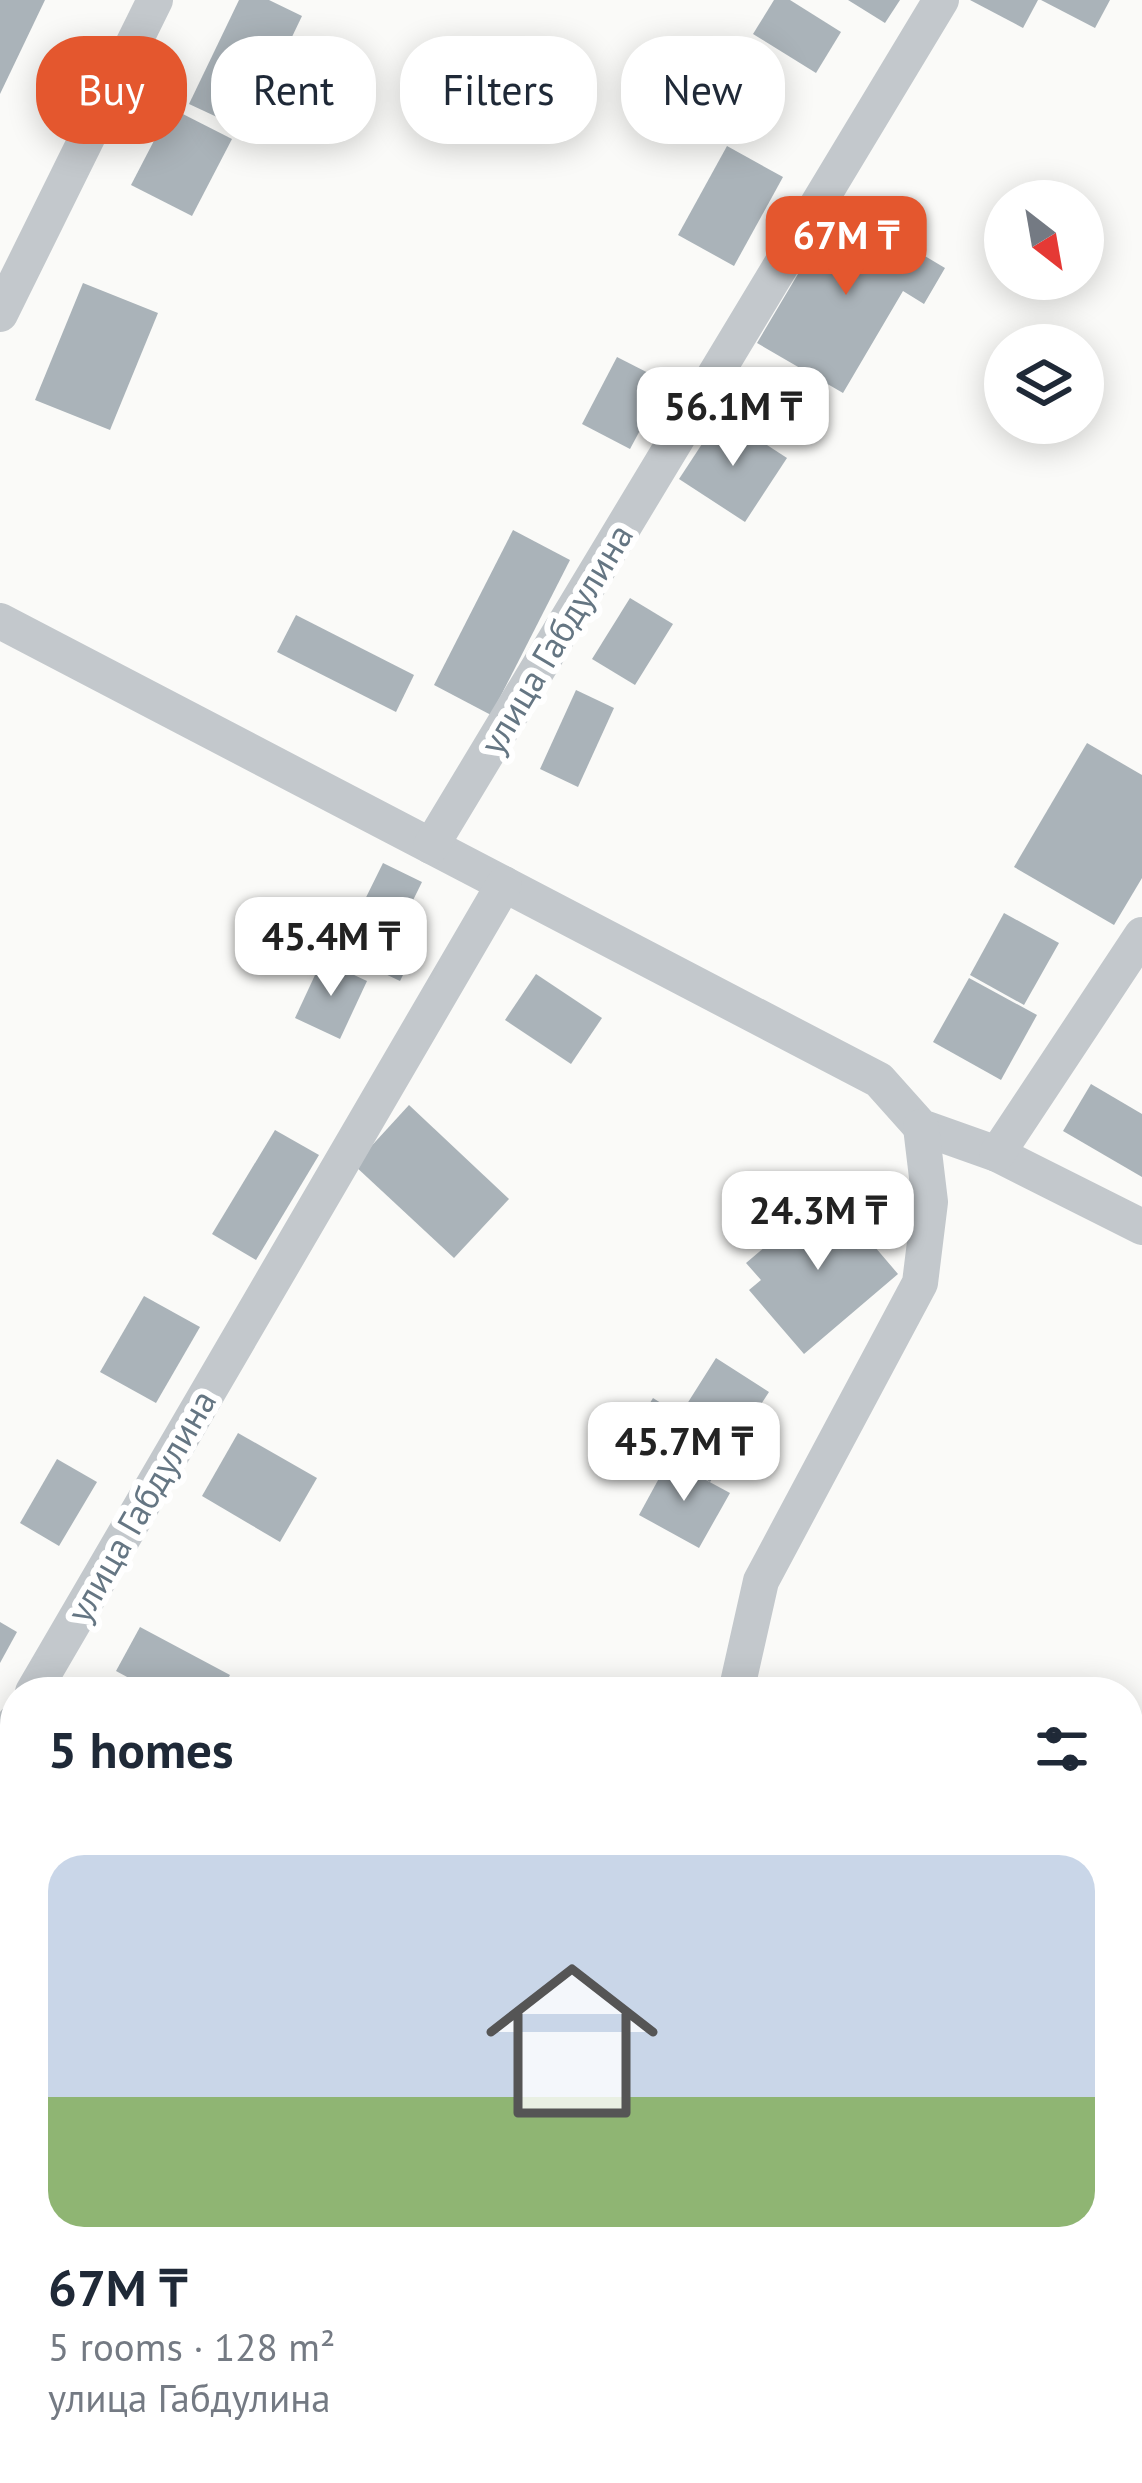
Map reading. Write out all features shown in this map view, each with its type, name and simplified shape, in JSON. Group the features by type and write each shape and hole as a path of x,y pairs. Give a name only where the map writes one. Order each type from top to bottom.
{"street":[{"path":"0,314 155,0"},
{"name":"улица Габдулина","path":"431,846 941,0"},
{"path":"0,621 879,1080 921,1126 997,1154 1142,1227"},
{"name":"улица Габдулина","path":"41,1677 504,884"},
{"path":"997,1154 1142,935"},
{"path":"739,1677 761,1581 920,1283 930,1202 921,1126"}],"building":[{"path":"0,0 45,0 0,94"},
{"path":"239,0 269,0 302,16 292,36 222,36"},
{"path":"774,0 790,0 841,32 816,73 785,54 785,36 753,34"},
{"path":"848,0 900,0 885,23"},
{"path":"970,0 1038,0 1023,28"},
{"path":"1041,0 1110,0 1095,28"},
{"path":"211,58 211,114 189,104"},
{"path":"187,116 211,128 211,144 229,144 192,216 131,185 152,144 187,144"},
{"path":"727,146 783,177 734,266 678,235"},
{"path":"839,205 945,268 924,304 903,291 843,393 757,343"},
{"path":"83,283 158,313 110,430 35,400"},
{"path":"617,357 666,382 630,449 582,424"},
{"path":"721,415 787,458 745,522 679,479"},
{"path":"513,530 570,560 491,715 434,685"},
{"path":"630,598 673,624 635,685 592,659"},
{"path":"296,615 414,675 396,712 277,652"},
{"path":"576,690 614,708 578,787 540,769"},
{"path":"1087,743 1142,775 1142,878 1114,925 1014,867"},
{"path":"383,863 422,882 391,945 413,955 400,981 339,952"},
{"path":"1004,913 1059,943 1024,1005 970,975"},
{"path":"322,960 367,981 340,1039 295,1018"},
{"path":"536,974 602,1018 571,1064 505,1020"},
{"path":"969,978 1037,1015 1001,1080 933,1042"},
{"path":"1091,1084 1142,1114 1142,1177 1063,1131"},
{"path":"409,1105 509,1199 454,1258 354,1165"},
{"path":"275,1130 319,1155 256,1260 212,1234"},
{"path":"829,1193 898,1274 804,1354 749,1290 761,1280 746,1263"},
{"path":"144,1296 200,1327 156,1403 100,1372"},
{"path":"716,1358 769,1392 710,1482 669,1455 659,1470 632,1452 639,1440 630,1435 653,1398 680,1415"},
{"path":"238,1433 317,1478 280,1542 202,1496"},
{"path":"57,1459 97,1482 59,1546 20,1523"},
{"path":"669,1460 730,1493 699,1548 639,1515"},
{"path":"0,1622 17,1632 0,1663"},
{"path":"140,1627 230,1675 127,1677 116,1671"}]}
